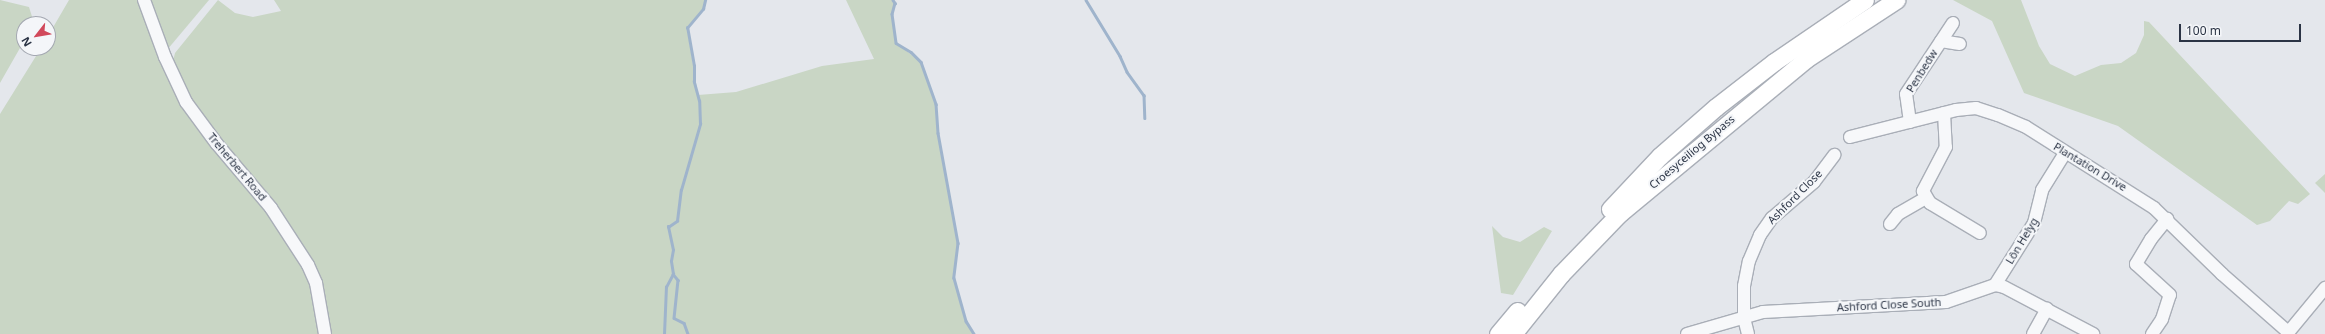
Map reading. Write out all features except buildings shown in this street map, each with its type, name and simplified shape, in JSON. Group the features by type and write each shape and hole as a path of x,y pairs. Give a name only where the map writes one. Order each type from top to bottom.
{"highway":[{"name":"Croesyceiliog Bypass","path":"1498,334 1556,265 1660,156 1716,107 1774,62 1865,0"},
{"name":"Croesyceiliog Bypass","path":"1513,334 1561,274 1620,213 1806,59 1896,0"}],"street":[{"name":"Treherbert Road","path":"144,0 165,57 186,102 217,144 271,208 308,265 316,283 325,334"},
{"name":"Penbedw","path":"1910,122 1906,94 1953,23"},
{"path":"1941,41 1960,44"},
{"name":"Plantation Drive","path":"1850,137 1944,113 1976,108 1998,114 2026,128 2142,199 2167,219 2222,274 2287,333"},
{"path":"1944,113 1946,147 1923,191 1930,203 1980,233"},
{"name":"Lôn Helyg","path":"1995,285 2034,223 2042,190 2065,153"},
{"name":"Ashford Close","path":"1748,334 1744,318 1744,286 1748,261 1760,235 1772,218 1814,182 1834,155"},
{"path":"1890,224 1898,214 1926,198"},
{"path":"2152,334 2162,320 2170,295 2136,264 2151,239 2167,219"},
{"path":"1995,285 2004,287 2093,334"},
{"name":"Ashford Close South","path":"1687,334 1776,310 1946,302 1995,285"},
{"path":"2287,333 2325,288"},
{"path":"2033,334 2047,309"}],"green space":[{"path":"0,0 29,7 32,16 16,16 16,55 0,83"},
{"path":"69,0 138,0 164,70 182,105 268,212 306,269 312,285 321,334 0,334 0,114 36,56 56,56 56,22"},
{"path":"148,0 209,0 167,50"},
{"path":"218,0 235,13 253,17 281,11 274,0 705,0 703,9 687,28 698,95 736,92 822,66 874,59 846,0 893,0 895,3 892,14 896,43 921,62 936,104 938,133 958,243 954,278 966,321 974,334 331,334 317,273 310,257 281,211 193,105 173,61 175,53"},
{"path":"1953,0 2021,0 2039,46 2050,64 2075,76 2101,65 2121,63 2136,53 2144,35 2144,21 2149,22 2310,194 2298,204 2289,201 2270,221 2257,225 2118,126 2024,93 1992,21"},
{"path":"2325,174 2325,193 2315,183"},
{"path":"1492,226 1503,237 1520,242 1544,227 1552,231 1513,295 1501,293"}],"waterway":[{"path":"664,334 666,287 673,274 671,261 673,250 668,227 677,221 681,190 700,124 699,101 694,82 694,66 687,28 703,9 705,0"},
{"path":"893,0 895,3 892,14 896,43 911,52 921,62 936,104 938,133 958,243 954,278 966,321 974,334"},
{"path":"1086,0 1120,56 1127,72 1144,95 1145,118"},
{"path":"673,274 678,280 674,318 684,323 688,334"}]}
